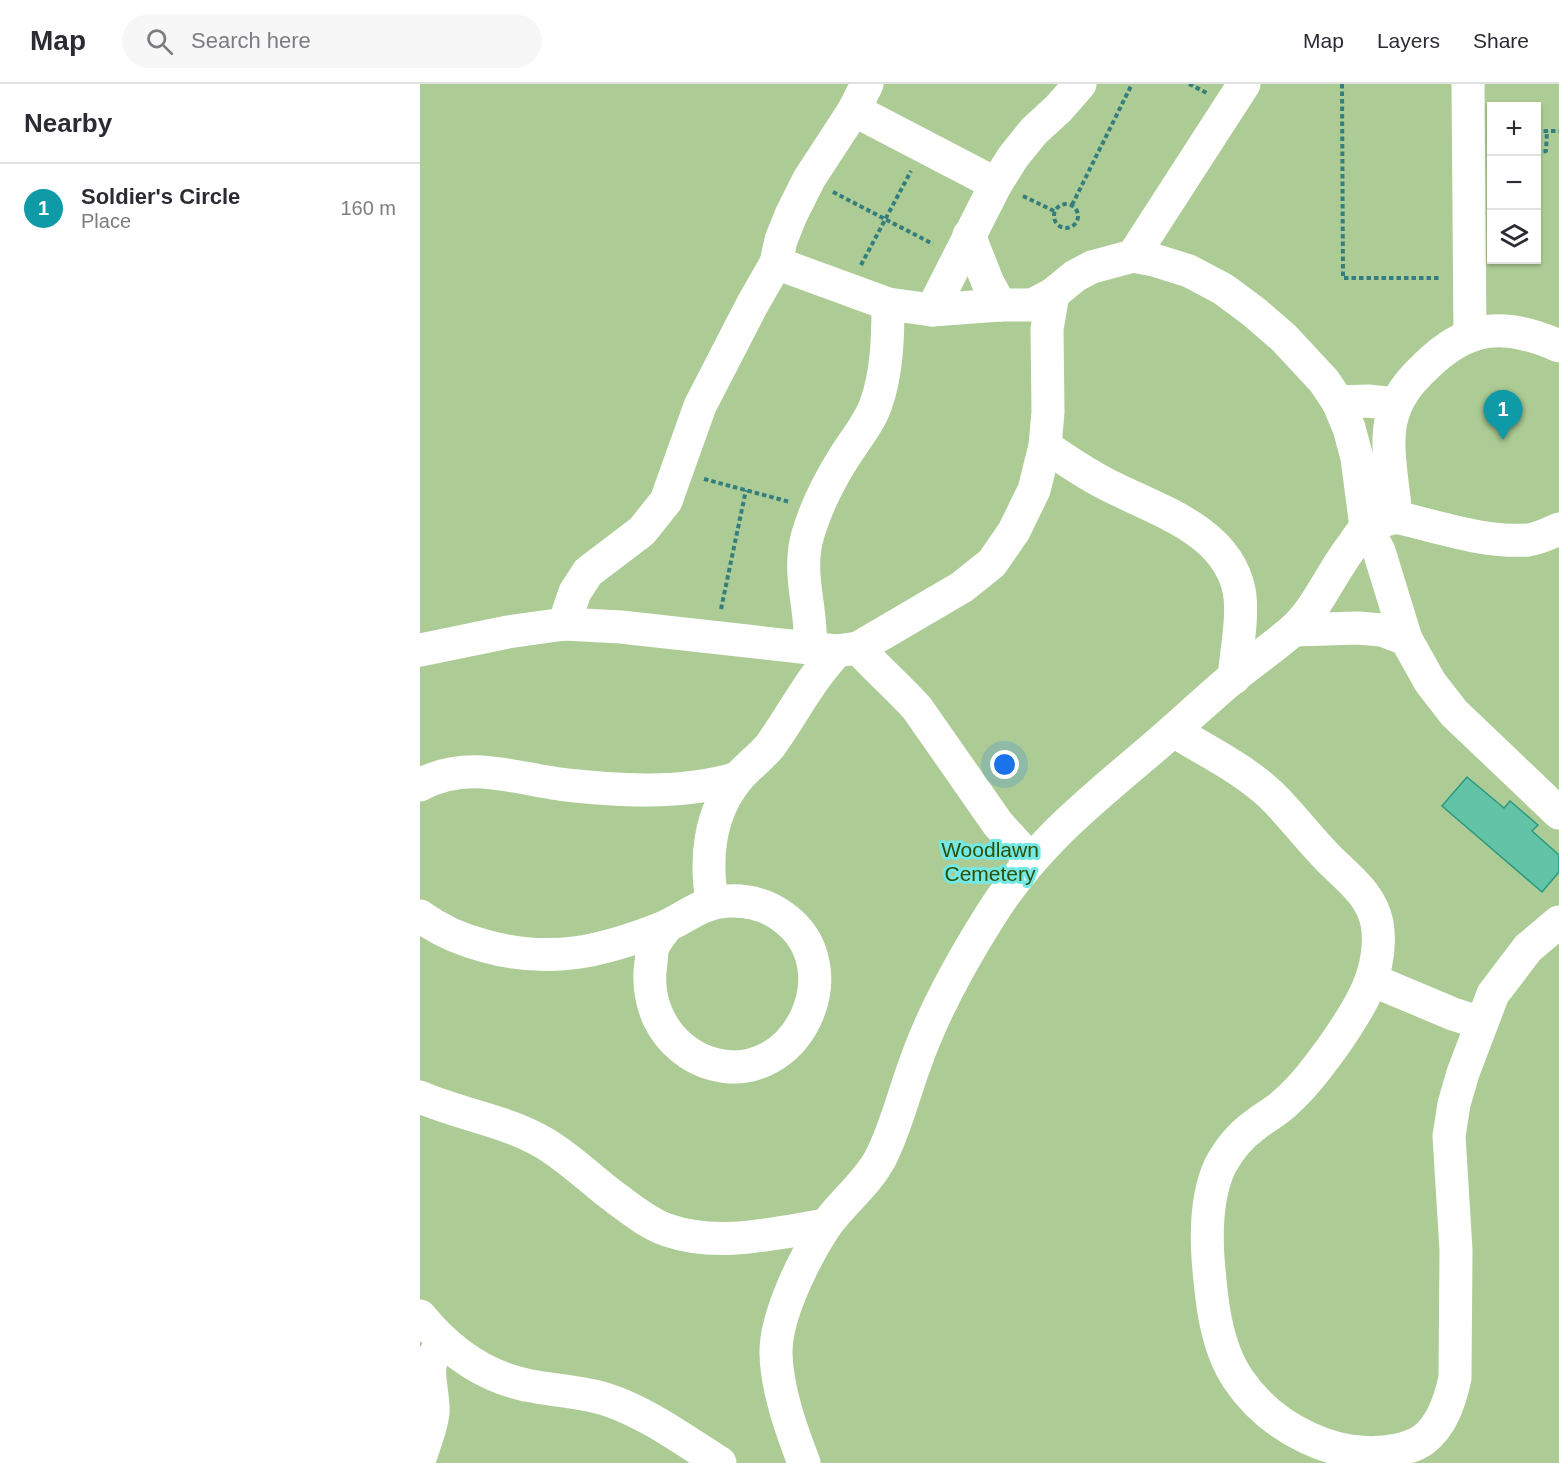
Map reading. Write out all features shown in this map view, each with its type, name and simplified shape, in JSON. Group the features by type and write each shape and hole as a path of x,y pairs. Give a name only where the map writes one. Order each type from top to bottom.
{"lane":[{"path":"932,310 1013,157 1034,131 1080,84"},
{"path":"1134,256 1244,84"},
{"path":"1468,84 1470,336"},
{"path":"564,624 575,592 588,572 642,531 666,501 700,406 752,305 777,264 781,240 791,215 809,179 861,97 924,147 997,184"},
{"path":"964,246 1000,305"},
{"path":"777,264 888,304 932,310 1032,305 1053,294 1074,276 1092,267 1134,256 1189,272 1223,290 1254,312 1284,339 1324,381 1338,402 1349,428 1357,458 1381,522"},
{"path":"712,901 708,866 710,839 723,805 738,778 771,744 835,649 962,587 992,563 1014,531 1034,490 1045,446 1048,412 1047,328 1053,294"},
{"path":"888,304 888,335 884,371 876,404 867,423 826,486 807,536 802,571 811,637 882,675 902,692 917,708 998,824 1030,859"},
{"path":"1559,346 1517,331 1491,331 1453,342 1432,359 1412,380 1395,404 1390,424 1379,551 1406,639 1430,682 1454,713 1559,813"},
{"path":"1338,402 1368,401 1395,404"},
{"path":"1045,446 1102,483 1190,526 1216,546 1230,566 1239,591 1239,627 1234,678"},
{"path":"1381,522 1503,540 1531,540 1556,534"},
{"path":"804,1463 779,1380 776,1354 778,1327 810,1253 826,1225 863,1184 879,1161 894,1128 915,1063 933,1021 961,965 991,914 1030,859 1066,822 1234,678 1294,630 1314,604 1346,554 1381,522"},
{"path":"420,650 508,632 564,624 621,627 835,649"},
{"path":"1294,630 1358,628 1382,630 1406,639"},
{"path":"1173,731 1247,776 1269,793 1291,815 1306,836 1358,886 1370,902 1377,928 1378,955 1372,980 1364,999 1304,1085 1283,1105 1253,1126 1234,1145 1221,1164 1213,1185 1208,1211 1208,1255 1212,1297 1217,1327 1227,1355 1237,1377 1252,1397 1270,1415 1307,1440 1349,1453 1370,1455 1391,1452 1423,1440 1444,1413 1455,1378 1456,1250 1449,1136 1454,1104 1493,994 1528,948 1559,922"},
{"path":"420,785 450,773 469,771 499,773 558,783 637,789 694,788 738,778"},
{"path":"420,916 442,931 466,941 517,954 536,956 603,949 625,943 667,926 712,901 740,900 759,904 775,911 794,925 806,941 814,963 815,984 810,1005 793,1039 777,1054 760,1064 743,1068 728,1068 695,1058 666,1032 651,998 648,983 653,946 667,926"},
{"path":"1372,980 1481,1023"},
{"path":"420,1097 442,1107 500,1122 547,1144 616,1198 665,1230 712,1239 738,1238 826,1225"},
{"path":"420,1316 434,1349 430,1366 433,1396 430,1431 420,1458"},
{"path":"434,1349 514,1383 605,1399 658,1425 720,1463"}],"path":[{"path":"1072,205 1132,84"},
{"path":"1342,84 1343,278 1469,278"},
{"path":"1541,131 1559,130"},
{"path":"1541,153 1545,153 1547,149 1547,131"},
{"path":"849,289 924,147"},
{"path":"809,179 886,219 964,246"},
{"path":"997,184 1054,211"},
{"path":"1060,205 1072,205 1077,211 1078,219 1070,228 1058,226 1054,219 1054,211 1060,205"},
{"path":"677,472 816,509"},
{"path":"714,638 746,490"}],"green space":[{"name":"Woodlawn Cemetery","path":"420,84 1559,84 1559,1463 420,1463"}],"building":[{"path":"1467,777 1504,808 1510,801 1538,825 1532,831 1559,855 1559,872 1542,892 1442,806"}],"place":[{"name":"Soldier's Circle","path":"1503,440"}]}
